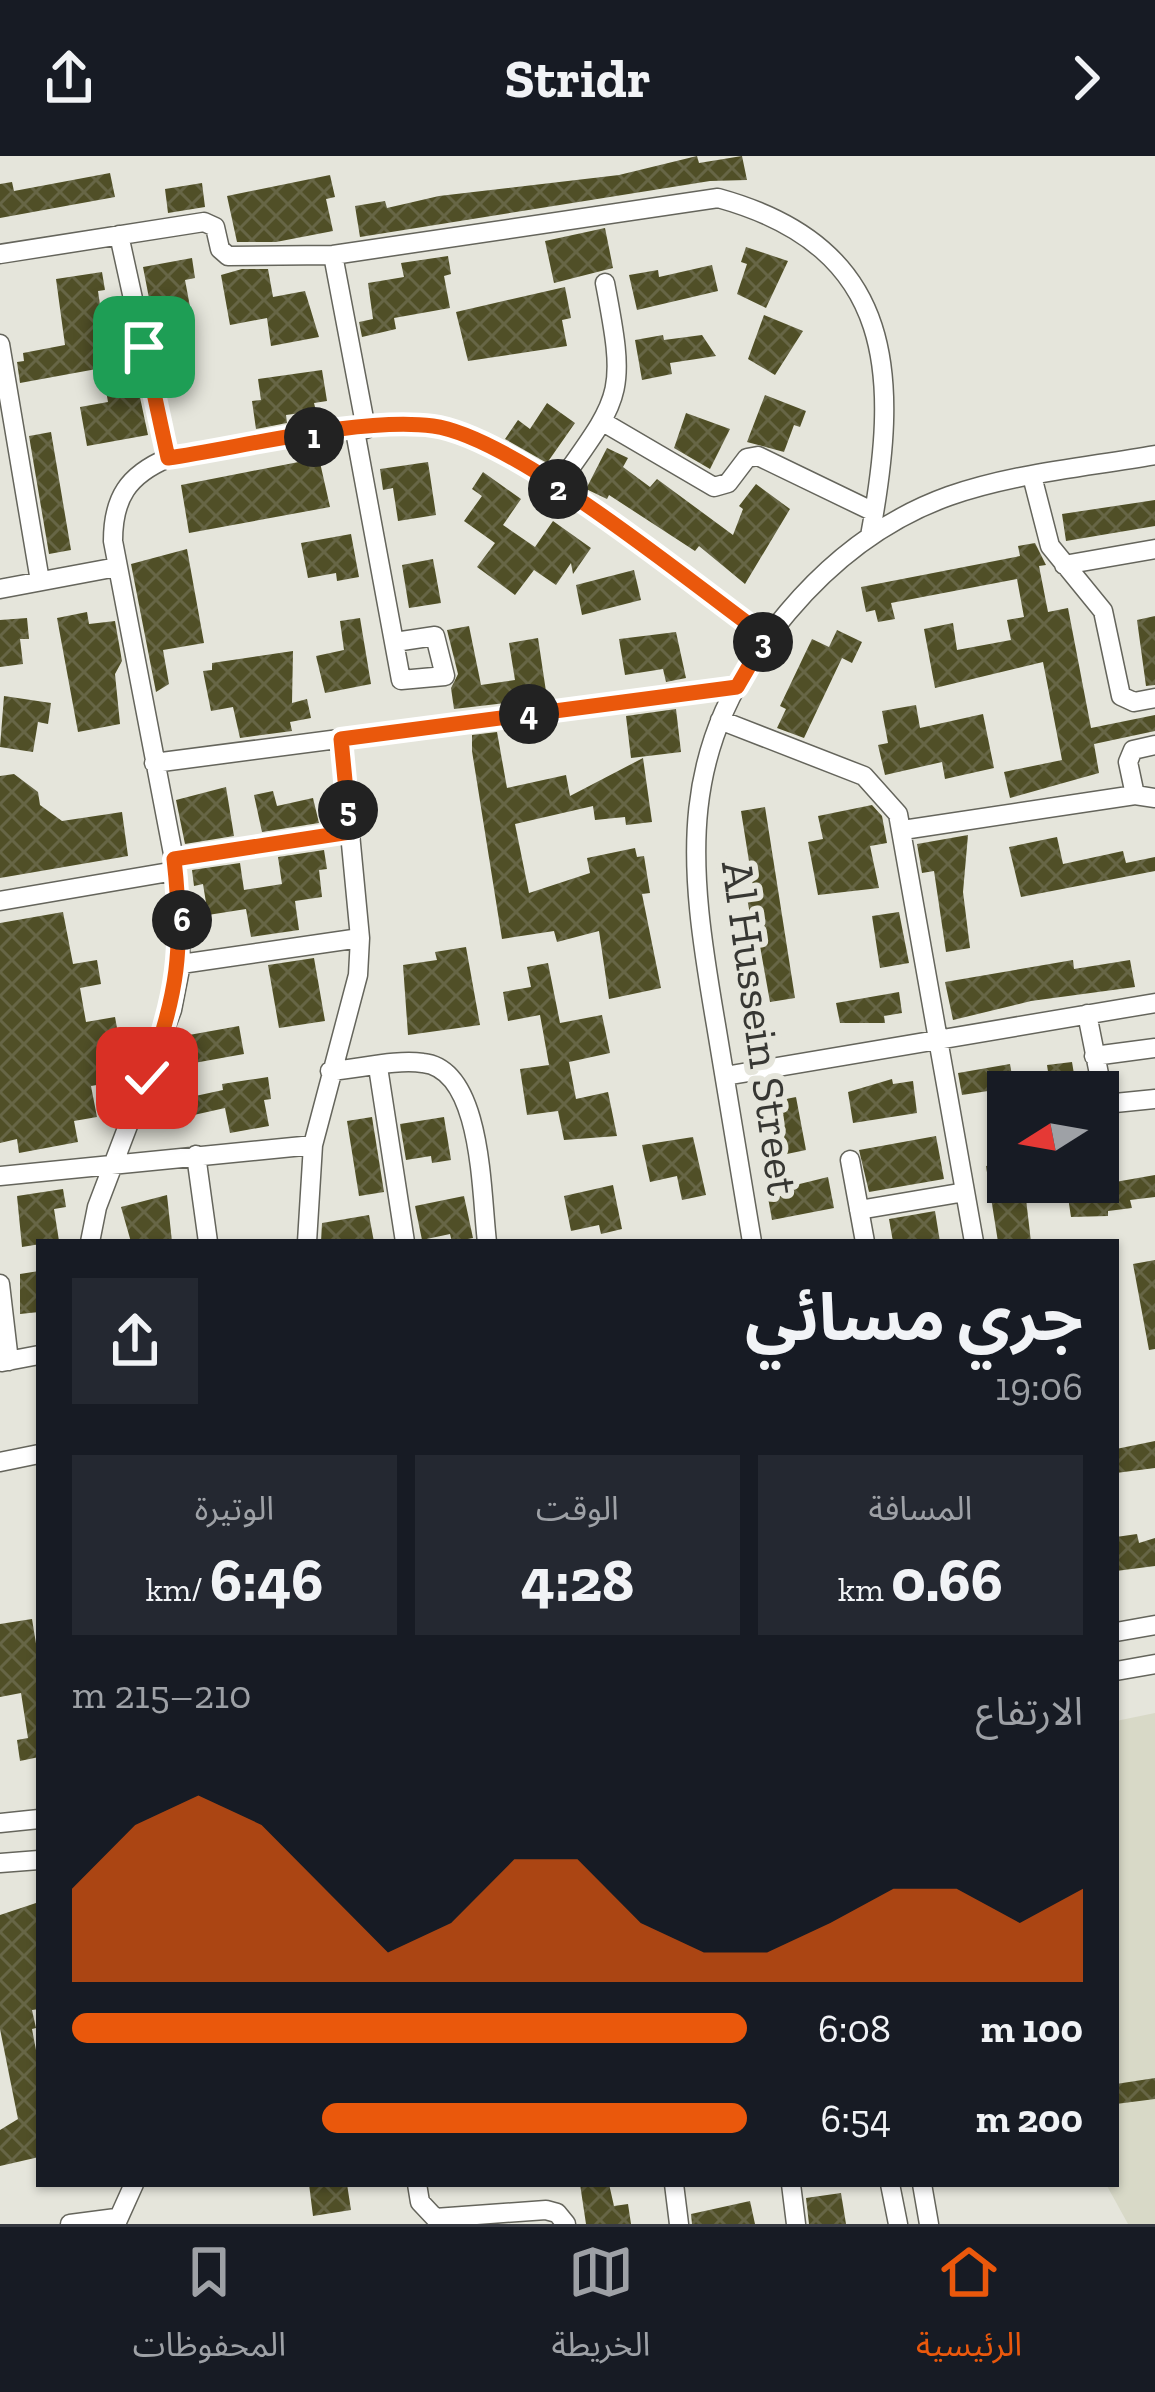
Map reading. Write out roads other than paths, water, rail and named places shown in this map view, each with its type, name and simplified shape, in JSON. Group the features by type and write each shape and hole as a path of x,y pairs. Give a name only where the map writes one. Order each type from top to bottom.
{"street":[{"path":"0,254 204,222 215,227 220,249 228,256 333,255 718,198 763,210 803,232 837,263 863,302 880,344 887,390 870,536"},
{"path":"119,235 168,458"},
{"path":"333,255 401,680 445,676 435,636 395,642"},
{"path":"556,488 603,422 620,374 605,283"},
{"path":"0,344 40,581"},
{"path":"603,422 714,487 728,483 747,458 758,456 874,512"},
{"path":"91,1239 172,1010 181,964 175,865 117,567 113,514 124,488 143,469 168,458 400,424 470,435 556,488 766,637"},
{"name":"Al Hussein Street","path":"751,1239 693,869 699,790 720,720 766,637 813,581 870,536 948,496 1155,454"},
{"path":"1032,476 1045,535 1103,610 1121,696 1134,702 1155,698"},
{"path":"1064,565 1155,550"},
{"path":"0,589 117,567"},
{"path":"154,764 737,687"},
{"path":"720,720 864,776 890,799 903,830 973,1239"},
{"path":"307,1239 313,1144 351,1012 360,938 341,739"},
{"path":"903,830 1145,796 1129,756 1155,745"},
{"path":"0,901 350,832"},
{"path":"181,964 360,938"},
{"path":"724,1076 1155,1003"},
{"path":"1087,1014 1105,1104 1155,1099"},
{"path":"1094,1056 1155,1048"},
{"path":"330,1072 424,1063 447,1072 464,1091 487,1239"},
{"path":"378,1067 405,1239"},
{"path":"0,1176 313,1144"},
{"path":"196,1155 208,1239"},
{"path":"850,1160 864,1239"},
{"path":"859,1210 965,1192"},
{"path":"0,1284 5,1362 36,1356"},
{"path":"0,1462 36,1455"},
{"path":"1119,1631 1155,1625"},
{"path":"1119,1670 1155,1664"},
{"path":"0,1822 36,1819"},
{"path":"0,1863 36,1860"},
{"path":"70,2224 116,2221 133,2187"},
{"path":"417,2187 419,2202 435,2218 547,2210 557,2212 566,2224"},
{"path":"674,2187 679,2224"},
{"path":"791,2187 796,2224"},
{"path":"891,2187 898,2224"},
{"path":"923,2187 929,2224"}]}
